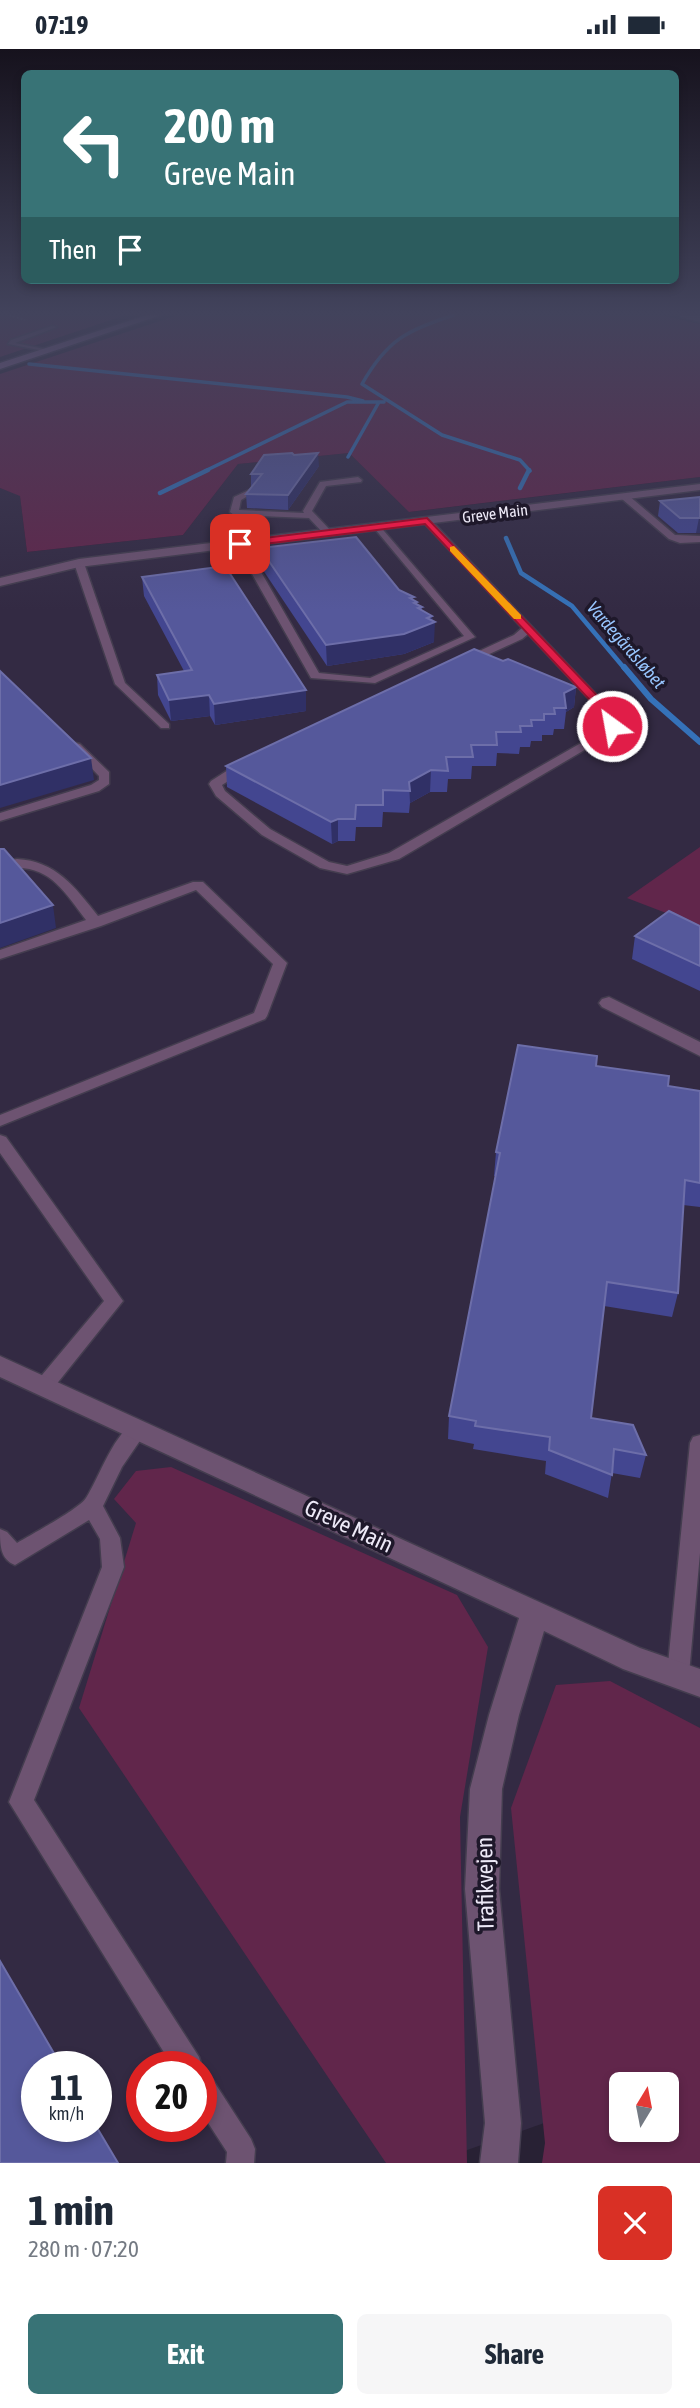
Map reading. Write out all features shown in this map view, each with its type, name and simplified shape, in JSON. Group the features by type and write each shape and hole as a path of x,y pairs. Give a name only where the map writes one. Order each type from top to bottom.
{"street":[{"name":"Greve Main","path":"0,582 42,569 79,563 700,487"},
{"path":"609,1003 700,1050"},
{"name":"Greve Main","path":"0,1366 536,1612 633,1660 689,1679"},
{"name":"Trafikvejen","path":"499,2163 503,2123 482,1889 486,1789 504,1715 536,1612"}],"lane":[{"path":"328,533 307,511 323,484 358,480"},
{"path":"248,493 237,499 234,512 313,516"},
{"path":"625,497 673,537 680,540 700,538"},
{"path":"250,763 226,774 215,784 220,793 266,832 325,865 347,870 394,856 606,733 612,726 607,712 427,521"},
{"path":"240,544 315,676 371,681 470,637 378,527"},
{"path":"79,563 120,684 165,726"},
{"path":"457,666 518,638 528,628"},
{"path":"0,817 95,788 105,781 105,775 68,739"},
{"path":"0,866 13,861 33,863 55,872 96,923"},
{"path":"0,955 96,923 198,884 280,963 260,1016 0,1121"},
{"path":"0,1141 114,1301 44,1386"},
{"path":"0,1538 15,1556 92,1507 115,1461 138,1429"},
{"path":"689,1679 700,1443"},
{"path":"92,1507 110,1538 113,1567 21,1802 179,2051"},
{"path":"217,2112 241,2149 240,2163"}],"shaded area":[{"path":"0,414 700,414 700,477 409,512 349,453 238,464 183,535 27,552 20,496 0,488"},
{"path":"349,453 410,512 700,477 700,2069 679,2073 609,2072 609,2100 430,2163 0,2163 0,488 20,495 27,552 183,535 238,464"},
{"path":"700,847 700,926 627,898"},
{"path":"171,1467 457,1595 488,1647 460,1817 467,2163 386,2163 79,1708 136,1523 114,1499 136,1471"},
{"path":"610,1681 700,1728 700,2163 542,2163 545,2143 511,1808 556,1685"}],"building":[{"path":"318,453 288,495 246,494 262,474 251,474 264,455"},
{"path":"700,497 700,518 680,518 660,501"},
{"path":"356,537 399,590 414,597 410,598 422,607 418,608 432,616 427,618 435,622 404,634 326,645 260,548"},
{"path":"225,566 306,690 214,704 209,695 169,700 157,675 192,670 142,577"},
{"path":"474,649 503,661 508,659 576,687 564,693 566,708 554,708 555,714 544,714 544,720 531,720 532,726 520,726 521,732 496,732 497,745 471,745 473,757 446,757 448,771 431,770 409,782 410,791 383,790 383,805 356,805 355,819 338,819 331,822 226,766"},
{"path":"0,671 91,758 0,785"},
{"path":"0,849 4,849 53,905 0,923"},
{"path":"669,911 700,926 700,966 635,936"},
{"path":"518,1045 597,1056 596,1066 669,1076 668,1086 700,1091 700,1183 685,1180 678,1293 607,1282 591,1418 633,1425 646,1455 614,1449 612,1475 549,1450 550,1437 475,1426 476,1421 449,1416"},
{"path":"0,1961 53,2051 21,2051 21,2142 106,2142 118,2163 0,2163"}],"waterway":[{"path":"205,471 323,414"},
{"path":"348,457 372,414"},
{"name":"Vardegårdsløbet","path":"409,414 442,435 520,460 530,471"},
{"path":"160,493 208,470"},
{"name":"Vardegårdsløbet","path":"520,488 529,470"},
{"name":"Vardegårdsløbet","path":"506,538 521,573 572,606 625,669"},
{"name":"Vardegårdsløbet","path":"624,667 651,699 700,742"}],"slow traffic":[{"path":"454,549 518,617"}],"route":[{"path":"240,544 427,521 607,712 612,726"}]}
